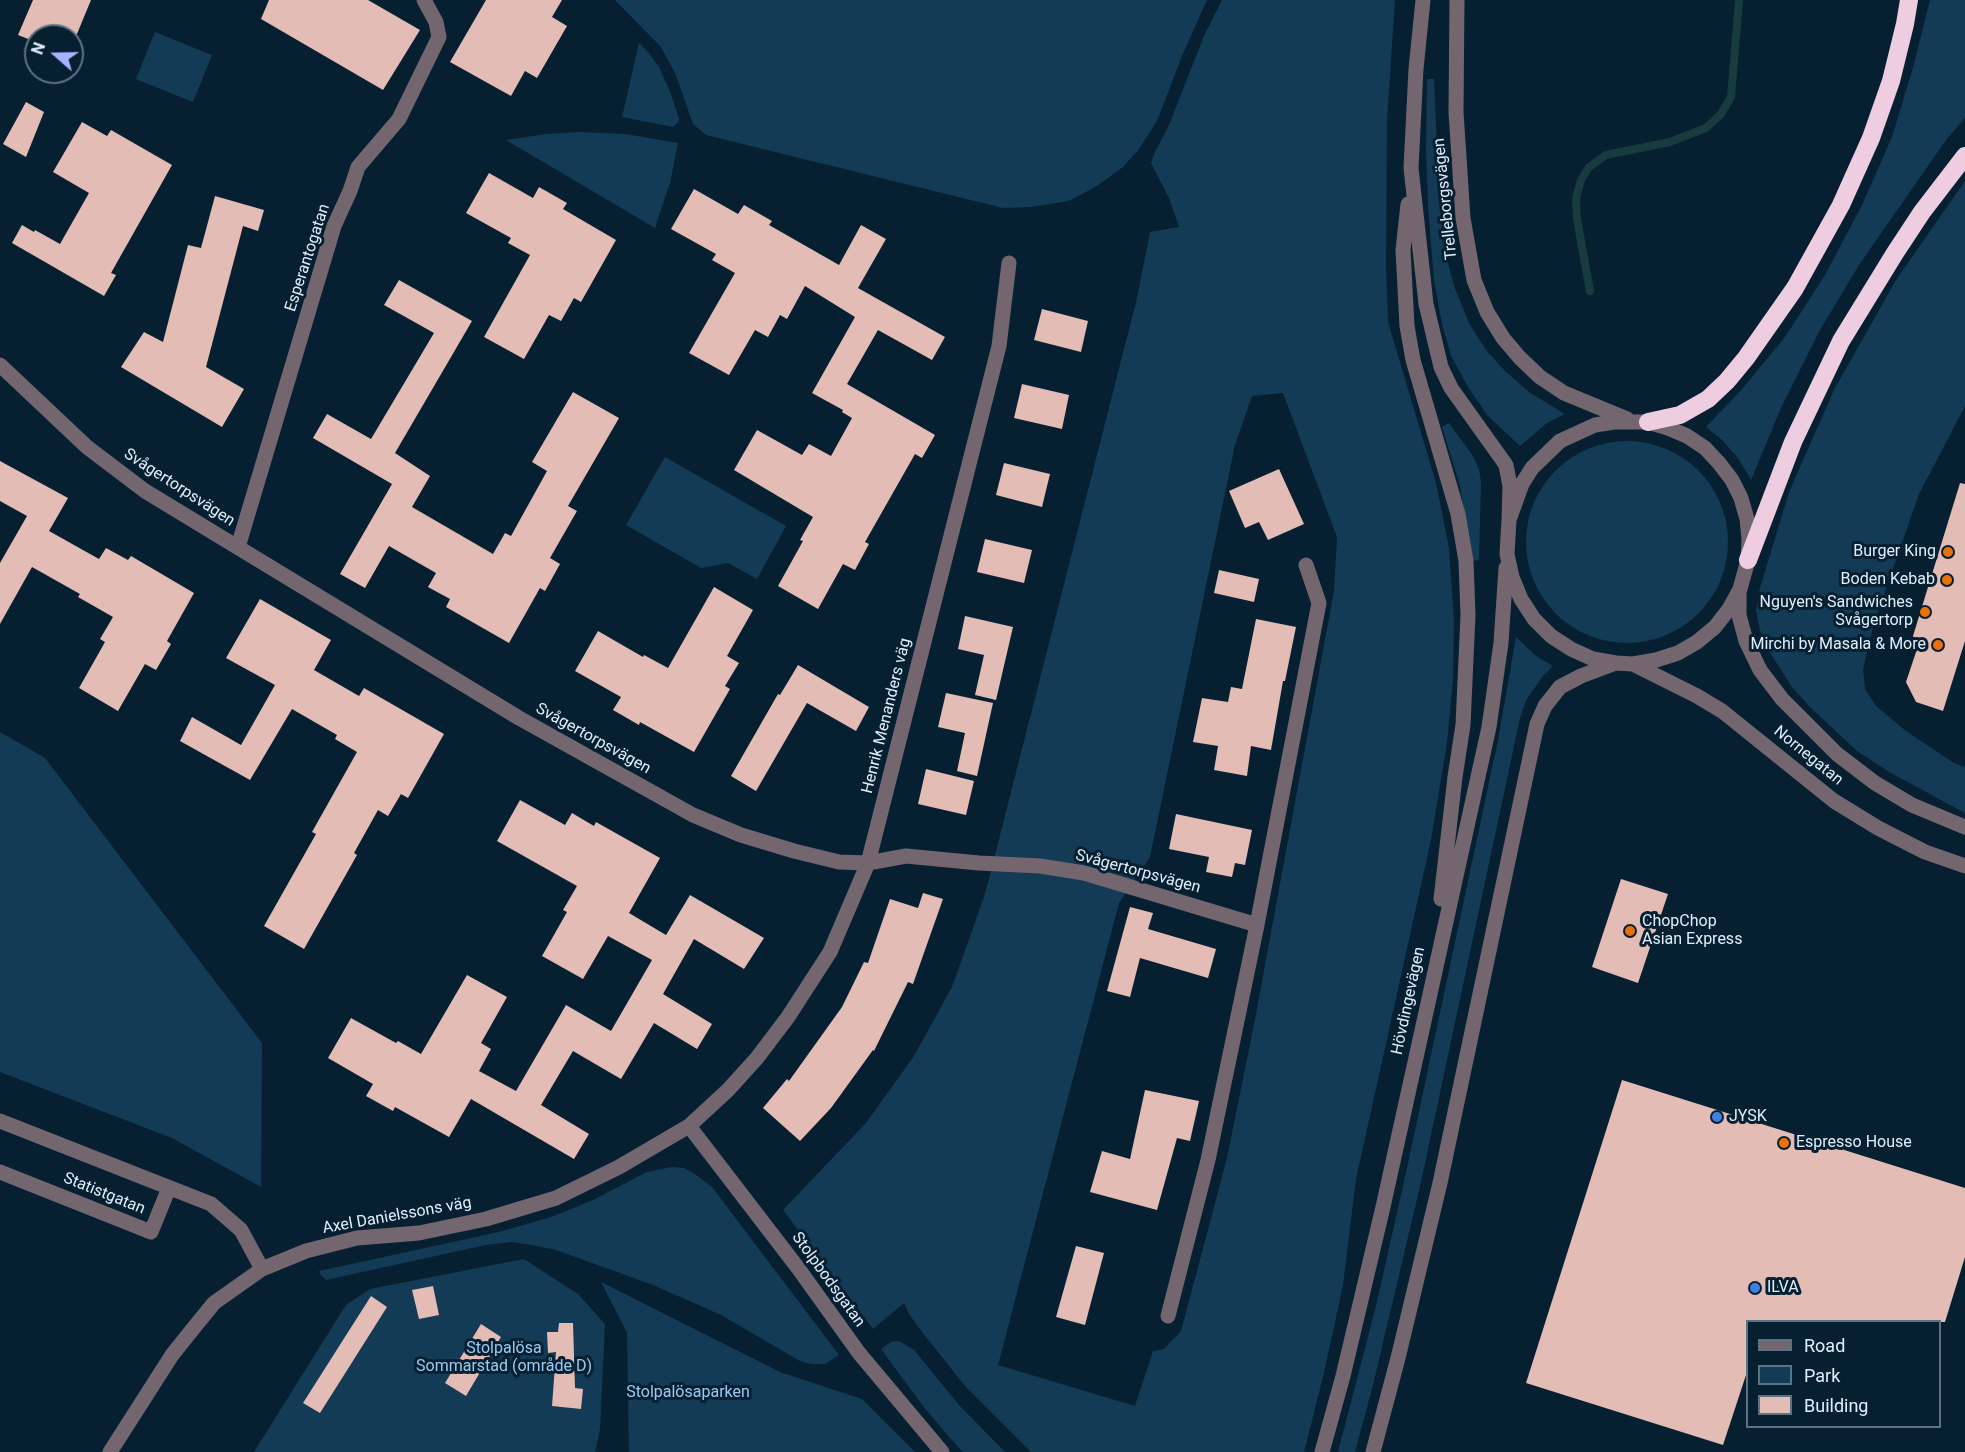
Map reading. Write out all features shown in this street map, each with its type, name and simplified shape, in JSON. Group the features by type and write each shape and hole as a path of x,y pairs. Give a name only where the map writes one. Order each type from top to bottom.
{"highway":[{"path":"1640,422 1666,420 1708,399 1727,381 1795,288 1841,205 1871,138 1891,81 1909,0"},
{"path":"1748,560 1793,442 1842,341 1922,212 1965,156"}],"street":[{"name":"Esperantogatan","path":"238,547 334,226 358,167 399,119 439,37 436,22 424,0"},
{"name":"Trelleborgsvägen","path":"1423,0 1411,168 1419,257 1426,304 1441,367 1452,388 1506,465 1510,486 1509,519"},
{"name":"Trelleborgsvägen","path":"1457,0 1456,112 1463,218 1474,280 1487,312 1503,339 1520,358 1540,377 1564,393 1640,422 1678,432 1705,448 1719,463 1732,480 1741,498 1747,519 1748,560 1740,589"},
{"path":"1411,168 1404,250 1407,326 1416,371 1458,513 1466,561 1468,615 1463,725 1433,974"},
{"name":"Henrik Menanders väg","path":"689,1126 728,1090 757,1058 812,982 843,925 868,862 999,346 1009,263"},
{"name":"Svågertorpsvägen","path":"0,365 87,447 145,491 519,718 693,815 741,835 839,862 868,862 906,856 1040,866 1073,871 1257,925"},
{"path":"1509,519 1522,484 1545,453 1560,441 1595,425 1640,422"},
{"name":"Hövdingevägen","path":"1322,1452 1383,1207 1489,727 1502,643 1509,519"},
{"path":"1507,554 1512,577 1521,599 1534,619 1551,636 1570,649 1593,658 1616,663 1633,664 1656,660 1677,653 1697,642 1722,618 1740,589"},
{"path":"1168,1316 1208,1160 1320,603 1306,565"},
{"name":"Nornegatan","path":"1740,589 1739,615 1746,641 1760,670 1782,699 1837,754 1875,783 1912,805 1965,827"},
{"path":"1372,1452 1398,1358 1440,1183 1537,724 1545,706 1560,687 1581,676 1616,663"},
{"name":"Nornegatan","path":"1633,664 1722,711 1834,801 1878,828 1925,852 1965,866"},
{"name":"Statistgatan","path":"0,1121 211,1204 241,1230 262,1269"},
{"name":"Axel Danielssons väg","path":"110,1452 172,1355 192,1330 214,1304 262,1269 306,1251 357,1238 419,1233 486,1219 556,1198 619,1167 689,1126"},
{"name":"Stolpbodsgatan","path":"689,1126 798,1268 859,1353 942,1452"},
{"name":"Statistgatan","path":"0,1172 151,1232 169,1188"}],"green space":[{"path":"615,0 1207,0 1157,121 1139,149 1123,167 1097,186 1069,201 1031,207 1003,208 706,135 693,124 676,75 661,47"},
{"path":"1222,0 1395,0 1387,121 1388,322 1436,483 1449,548 1454,621 1453,680 1447,743 1431,840 1356,1179 1343,1285 1304,1452 1031,1452 965,1386 922,1332 904,1303 873,1329 783,1210 866,1123 914,1056 952,987 985,894 1136,302 1150,232 1179,227 1169,198 1151,163 1169,125 1204,36","holes":["1283,393 1337,537 1334,591 1256,1014 1227,1158 1181,1331 1164,1349 1153,1351 1135,1406 998,1365 1119,903 1150,857 1235,445 1252,396"]},
{"path":"1930,0 1965,0 1965,118 1946,140 1859,265 1820,330 1781,408 1751,480 1738,458 1706,427 1743,388 1785,337 1825,275 1861,207 1892,137"},
{"path":"155,32 212,55 193,102 136,79"},
{"path":"639,43 659,67 669,89 679,118 673,127 622,117"},
{"path":"1427,79 1434,79 1439,197 1445,252 1455,289 1470,325 1486,350 1529,392 1565,414 1547,423 1520,446 1487,415 1468,387 1451,356 1442,324 1434,280 1428,207"},
{"path":"579,132 625,134 678,143 670,183 655,228 506,140"},
{"path":"1965,181 1965,406 1919,494 1874,623 1863,669 1865,689 1876,706 1906,731 1954,763 1965,767 1965,813 1891,773 1857,751 1810,707 1792,687 1767,648 1756,610 1760,588 1789,492 1834,390 1896,280"},
{"path":"1449,423 1473,456 1479,469 1481,482 1479,560 1472,561 1460,486 1442,427"},
{"path":"1617,441 1637,441 1656,445 1675,453 1699,470 1720,503 1726,522 1728,542 1726,562 1720,581 1699,614 1675,631 1656,639 1637,643 1617,643 1598,639 1579,631 1555,614 1538,590 1530,571 1526,552 1526,532 1530,513 1538,494 1555,470 1579,453 1598,445"},
{"path":"665,457 786,526 757,579 728,563 701,568 626,525"},
{"path":"1516,637 1536,656 1553,666 1526,700 1520,718 1421,1182 1373,1385 1355,1452 1338,1452 1377,1302 1407,1168 1498,740"},
{"path":"0,732 45,758 262,1043 261,1187 172,1138 0,1072"},
{"path":"672,1167 684,1168 712,1187 839,1355 825,1364 800,1361 721,1315 653,1285 556,1250 532,1245 512,1242 486,1245 326,1280 319,1271 499,1232 551,1217 593,1200 647,1172"},
{"name":"Stolpalösa Sommarstad (område D)","path":"524,1259 578,1294 605,1324 600,1429 595,1452 254,1452 346,1305 370,1289"},
{"name":"Stolpalösaparken","path":"601,1282 780,1372 862,1399 915,1452 629,1452 627,1333"},
{"path":"899,1341 914,1350 959,1405 1005,1452 963,1452 958,1447 926,1410 881,1349 891,1342"}],"building":[{"path":"33,0 91,0 81,24 24,24 24,37 18,35"},
{"path":"269,0 368,0 420,30 383,90 261,19"},
{"path":"486,0 562,0 552,17 567,26 537,78 525,71 511,96 450,62"},
{"path":"26,102 44,112 26,157 3,144"},
{"path":"82,122 107,136 111,130 172,165 111,273 116,275 104,296 12,243 22,225 60,244 89,193 53,172"},
{"path":"489,173 533,198 539,187 567,203 563,209 616,240 581,302 574,298 561,321 549,315 524,359 484,337 530,255 508,243 511,238 466,213"},
{"path":"694,189 738,214 744,205 772,221 769,225 839,265 861,225 886,239 858,288 945,337 932,360 878,330 847,384 935,435 922,458 915,454 865,542 869,544 855,570 843,564 818,609 778,586 803,541 800,540 813,517 734,470 757,430 802,455 809,444 831,456 852,418 842,412 843,410 812,393 855,317 805,286 787,319 780,315 768,337 755,330 729,375 689,353 735,273 712,260 716,254 671,229"},
{"path":"215,196 264,210 258,231 243,226 206,367 244,389 222,427 121,367 144,332 163,342 188,245 201,248"},
{"path":"399,280 472,321 395,453 430,476 412,507 493,554 505,533 511,536 547,471 532,462 573,392 619,418 568,506 577,511 550,558 560,564 545,591 540,588 509,643 446,607 450,599 428,587 436,573 389,546 365,588 340,574 392,484 313,438 327,414 371,439 434,333 384,305"},
{"path":"1042,309 1088,321 1081,352 1034,340"},
{"path":"1022,384 1069,395 1062,429 1014,418"},
{"path":"0,461 68,498 49,531 99,559 106,548 128,560 131,556 194,593 167,641 171,644 156,670 145,664 118,711 79,688 105,642 100,639 113,617 78,597 80,594 32,567 0,624 0,563 27,516 0,501"},
{"path":"1004,463 1050,474 1042,507 996,495"},
{"path":"1279,469 1304,524 1268,540 1259,522 1245,528 1229,491"},
{"path":"1960,483 1965,484 1965,641 1943,711 1916,702 1906,682 1918,646 1913,636"},
{"path":"985,539 1032,550 1024,583 977,572"},
{"path":"1219,570 1259,579 1254,602 1214,593"},
{"path":"714,587 753,610 727,656 739,663 725,686 730,689 694,752 613,710 621,697 575,671 598,631 643,657 644,655 668,668"},
{"path":"260,599 331,640 314,670 359,696 364,688 444,734 408,798 401,794 388,816 378,810 354,853 357,855 304,949 264,926 316,834 312,832 357,752 335,739 337,735 292,709 250,780 180,741 192,717 241,745 275,685 226,658"},
{"path":"965,616 1013,627 996,700 975,695 984,655 958,649"},
{"path":"1256,619 1296,627 1285,681 1283,681 1271,750 1251,746 1247,776 1214,770 1218,746 1193,742 1202,698 1228,702 1231,687 1242,689"},
{"path":"798,665 869,707 856,731 807,703 756,791 731,776 778,694 780,695"},
{"path":"946,693 993,703 977,776 957,771 965,733 938,727"},
{"path":"926,769 974,781 966,815 918,804"},
{"path":"520,800 565,825 572,813 594,826 596,822 660,858 629,913 666,935 690,895 764,938 744,969 694,939 663,994 712,1024 697,1049 654,1023 621,1079 573,1051 541,1105 589,1134 574,1159 471,1099 449,1137 395,1107 393,1111 366,1096 373,1084 328,1058 351,1018 421,1054 467,975 507,997 481,1043 491,1049 479,1071 516,1091 566,1005 611,1031 652,960 608,936 583,979 542,956 567,912 563,910 577,886 497,841"},
{"path":"1176,814 1252,830 1245,865 1235,863 1232,877 1206,872 1209,857 1169,849"},
{"name":"ChopChop Asian Express","path":"1621,879 1668,894 1638,983 1592,967"},
{"path":"923,893 943,899 913,984 908,982 874,1051 831,1108 800,1141 763,1108 787,1079 789,1081 842,1007 864,962 868,963 890,899 918,908"},
{"path":"1130,907 1153,913 1148,929 1216,949 1208,978 1140,958 1130,997 1107,991"},
{"name":"ILVA","path":"1622,1080 1965,1188 1965,1257 1945,1322 1941,1320 1746,1320 1746,1375 1723,1445 1526,1383"},
{"path":"1145,1090 1199,1101 1190,1141 1177,1138 1157,1210 1090,1192 1102,1151 1130,1159"},
{"path":"1076,1246 1104,1253 1085,1325 1056,1317"},
{"path":"433,1286 439,1315 419,1319 412,1290"},
{"path":"371,1296 387,1307 320,1413 303,1403"},
{"path":"559,1323 573,1323 575,1388 583,1389 581,1409 552,1406 556,1352 548,1353 547,1332 558,1332"},
{"path":"481,1324 501,1337 466,1396 445,1383"}],"waterway":[{"path":"1590,291 1577,219 1576,198 1581,180 1589,167 1606,155 1670,142 1706,128 1721,114 1731,97 1739,0"}],"place":[{"name":"Burger King","path":"1948,552"},
{"name":"Boden Kebab","path":"1947,580"},
{"name":"Nguyen's Sandwiches Svågertorp","path":"1925,612"},
{"name":"Mirchi by Masala & More","path":"1938,645"},
{"name":"ChopChop Asian Express","path":"1630,931"},
{"name":"JYSK","path":"1717,1117"},
{"name":"Espresso House","path":"1784,1143"},
{"name":"ILVA","path":"1755,1288"}]}
